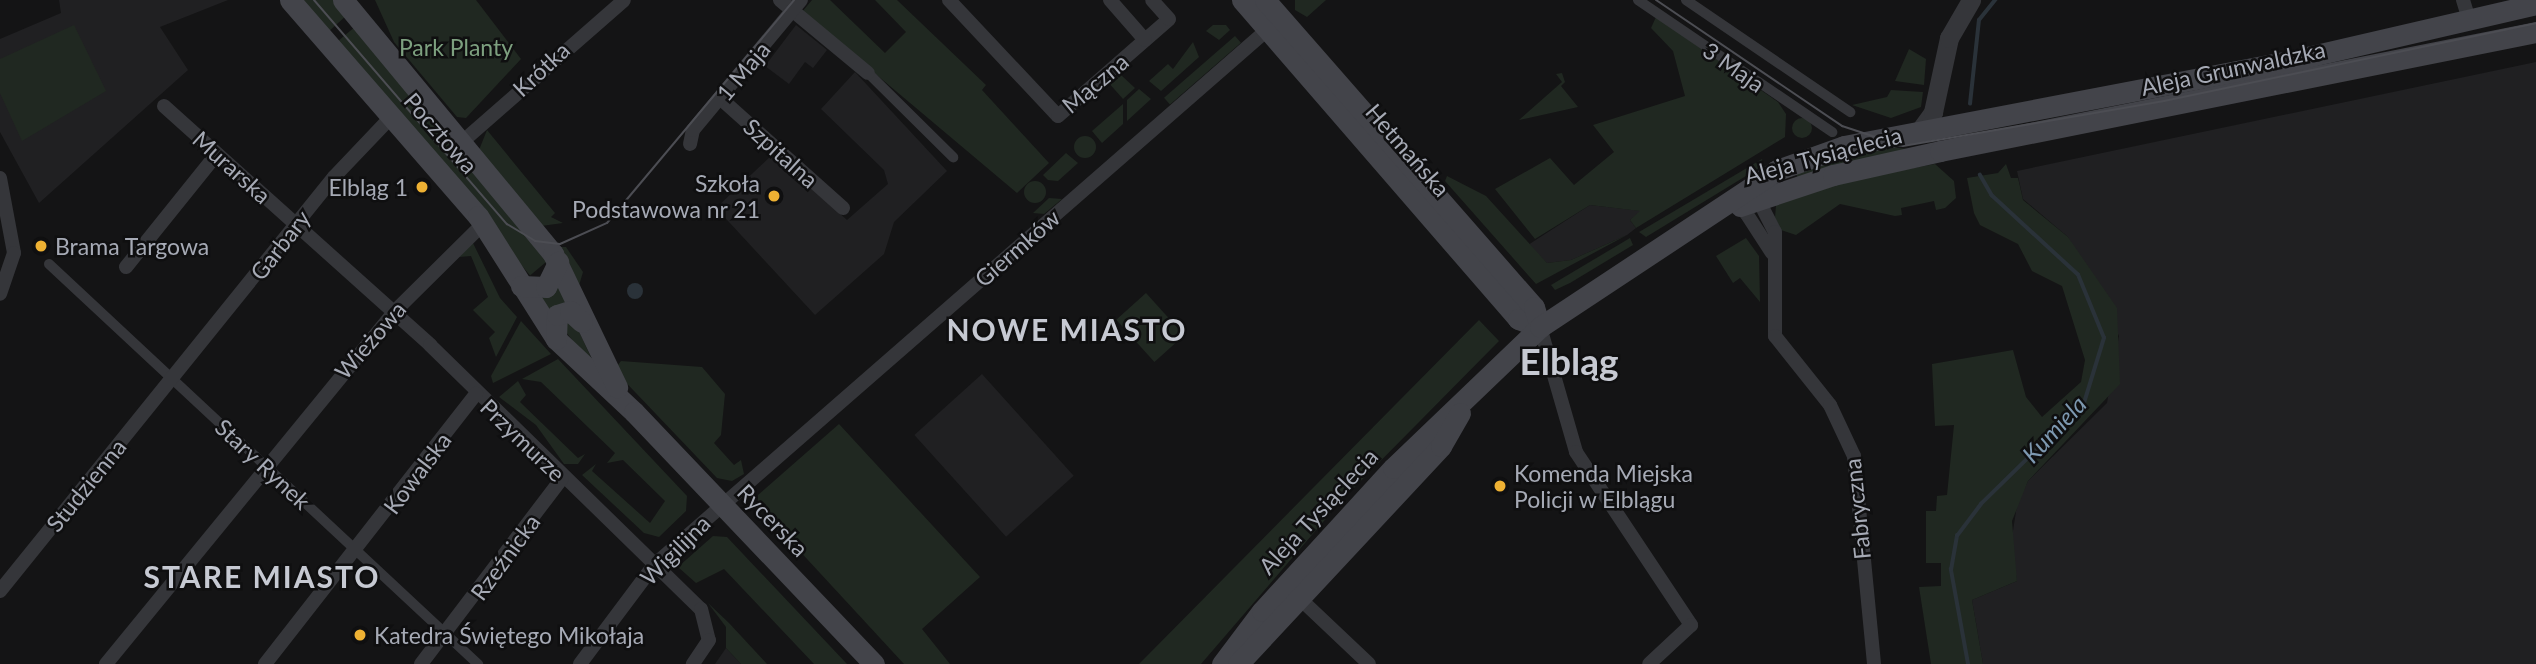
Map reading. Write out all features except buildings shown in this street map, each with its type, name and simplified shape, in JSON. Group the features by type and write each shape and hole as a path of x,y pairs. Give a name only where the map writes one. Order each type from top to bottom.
{"main road":[{"name":"Pocztowa","path":"290,0 484,223 535,312"},
{"name":"Pocztowa","path":"343,0 558,262 572,290"},
{"name":"Hetmańska","path":"1242,0 1274,24 1534,307 1540,327"},
{"name":"Hetmańska","path":"1265,0 1274,24"},
{"name":"Aleja Grunwaldzka","path":"1953,126 2466,10 2536,4"},
{"name":"Aleja Grunwaldzka","path":"1940,151 2536,32"},
{"name":"Aleja Tysiąclecia","path":"1749,199 1770,174 1823,152 1953,126"},
{"name":"Aleja Tysiąclecia","path":"1222,664 1285,585 1427,433 1464,406 1540,327 1721,212 1749,199 1940,151"},
{"path":"521,286 546,287 558,262"},
{"name":"Rycerska","path":"572,290 582,322 634,412"},
{"name":"Rycerska","path":"535,312 556,339 634,412 874,664"},
{"path":"556,339 557,315 570,312 582,322"},
{"name":"Aleja Tysiąclecia","path":"1238,664 1301,600 1441,446 1464,406"}],"street":[{"name":"Krótka","path":"462,142 585,28 623,0"},
{"path":"780,0 797,5 953,157"},
{"name":"Mączna","path":"950,0 1058,116 1169,19 1152,0"},
{"path":"1110,0 1145,40"},
{"name":"3 Maja","path":"1638,0 1832,132"},
{"name":"3 Maja","path":"1686,0 1850,112"},
{"path":"1918,132 1933,112 1941,64 1971,0"},
{"name":"1 Maja","path":"690,144 693,130 797,5"},
{"name":"Giermków","path":"722,504 1274,24"},
{"path":"1941,64 1945,110 1953,126"},
{"name":"Szpitalna","path":"720,98 843,208"},
{"name":"Murarska","path":"164,106 297,223 393,313"},
{"name":"Garbary","path":"172,379 297,223 392,116"},
{"path":"126,267 217,154"},
{"path":"0,178 14,234 12,270 0,294"},
{"name":"Fabryczna","path":"1749,199 1772,253 1775,336 1830,405 1854,456 1874,664"},
{"name":"Wieżowa","path":"106,664 265,465 393,313 484,223"},
{"name":"Stary Rynek","path":"49,264 478,664"},
{"name":"Przymurze","path":"393,313 706,616 709,640 693,664"},
{"name":"Hetmańska","path":"1540,327 1576,452 1691,625 1649,664"},
{"name":"Studzienna","path":"0,591 172,379"},
{"name":"Kowalska","path":"265,664 358,552 476,394"},
{"name":"Rzeźnicka","path":"421,664 446,635 562,478"},
{"name":"Wigilijna","path":"580,664 654,565 722,504"},
{"path":"1285,585 1369,664"}],"shaded area":[{"path":"59,0 228,0 160,27 188,70 39,203 0,132 0,39 61,13"},
{"path":"796,25 827,50 813,68 805,62 789,84 765,66"},
{"path":"2536,62 2536,664 1983,664 1972,600 2017,581 2011,544 2017,505 2028,481 2107,403 2119,336 2068,237 2023,199 2017,171"},
{"name":"Szkoła Podstawowa nr 21","path":"855,72 947,171 894,222 884,254 815,315 716,208 773,154 847,220 888,184 884,170 821,109"},
{"path":"1590,205 1642,211 1630,220 1636,228 1627,235 1571,260 1547,263 1528,245"},
{"path":"635,283 643,291 635,299 627,291"},
{"path":"982,374 1074,476 1006,537 914,435"},
{"path":"726,648 741,664 715,664"}],"green space":[{"path":"298,0 334,0 347,15 327,33"},
{"name":"Park Planty","path":"375,0 476,0 521,59 466,118 457,117 394,42"},
{"path":"812,0 830,0 885,53 906,32 875,0 897,0 986,85 982,90 1049,163 1017,193 802,12"},
{"path":"1295,0 1326,0 1307,17 1295,10"},
{"path":"1656,17 1778,102 1786,114 1785,137 1636,228 1630,220 1640,211 1590,205 1535,239 1495,189 1550,158 1574,185 1614,152 1593,125 1685,96 1673,51 1651,28"},
{"path":"74,25 106,91 22,141 0,93 0,59"},
{"path":"1213,25 1226,25 1230,30 1219,40 1206,31"},
{"path":"356,26 551,258 530,275 335,43"},
{"path":"1235,36 1241,43 1170,104 1164,98"},
{"path":"1193,42 1199,57 1161,91 1149,81 1168,64 1173,69"},
{"path":"1909,49 1926,59 1924,85 1895,81"},
{"path":"1562,73 1565,82 1561,86 1578,107 1519,120 1562,82 1556,74"},
{"path":"1121,75 1135,88 1123,99 1107,81"},
{"path":"1139,89 1151,99 1127,121 1127,100"},
{"path":"1891,90 1923,92 1921,107 1891,118 1852,105 1887,97"},
{"path":"1123,104 1123,124 1102,143 1092,131"},
{"path":"1802,118 1809,121 1812,128 1809,135 1802,138 1795,135 1792,128 1795,121"},
{"path":"487,130 555,213 551,217 563,223 541,226 479,150"},
{"path":"1085,136 1093,139 1096,147 1093,155 1085,158 1077,155 1074,147 1077,139"},
{"path":"1881,146 1908,149 1798,179 1796,174"},
{"path":"1066,153 1078,163 1058,181 1048,180 1043,175"},
{"path":"1762,159 1764,165 1646,237 1639,232"},
{"path":"1935,164 1954,181 1956,198 1945,208 1936,210 1934,201 1901,208 1902,215 1895,216 1840,204 1796,235 1781,230 1775,218 1776,205 1816,186"},
{"path":"2006,164 2011,178 2018,178 2023,200 2068,237 2117,308 2120,384 2028,481 2012,521 2017,581 1972,600 1983,664 1931,664 1919,587 1941,586 1941,563 1926,563 1926,511 1936,511 1937,496 1947,495 1954,425 1935,426 1932,364 2013,350 2026,397 2042,417 2081,382 2085,360 2062,286 2032,271 2018,244 1980,225 1974,213 1967,178 1998,173"},
{"path":"1447,176 1486,196 1547,263 1571,260 1627,235 1536,284 1445,181"},
{"path":"1035,181 1043,184 1046,192 1043,200 1035,203 1027,200 1024,192 1027,184"},
{"path":"1049,198 1062,199 1044,214 1033,213"},
{"path":"1630,238 1633,245 1570,283 1555,290 1551,285"},
{"path":"1746,238 1759,256 1760,302 1740,278 1733,283 1716,256"},
{"path":"472,241 500,298 517,317 496,357 489,338 495,332 473,310 488,297 471,256 459,257"},
{"path":"556,247 566,247 583,272 578,289"},
{"path":"556,284 570,305 552,314 535,296"},
{"path":"1146,293 1184,335 1154,362 1116,320"},
{"path":"557,320 576,325 596,368 594,369"},
{"path":"1479,320 1499,341 1342,500 1201,664 1139,664"},
{"path":"521,321 551,354 493,383 491,376"},
{"path":"558,359 687,496 686,511 659,537 644,533 582,475 596,464 592,471 650,523 665,501 623,460 607,463 615,453 541,382 522,379"},
{"path":"621,361 702,367 725,394 721,435 714,443 734,465 741,460 744,474 732,481 717,478 614,370"},
{"path":"518,381 526,395 520,402 578,458 585,454 578,464 564,464 536,425 499,397"},
{"path":"839,424 980,577 922,629 950,664 904,664 758,506 758,495"},
{"path":"713,536 727,537 847,664 814,664 724,569 696,583 678,567"},
{"path":"708,603 767,664 741,664 726,648 726,627"}],"waterway":[{"name":"Kumiela","path":"1970,104 1979,20 1995,0"},
{"name":"Kumiela","path":"1968,664 1951,570 1957,536 1981,504 2084,403 2104,338 2078,275 1992,196 1980,175"}],"tram line":[{"path":"314,0 507,224 535,241 560,244 607,223 794,0"},
{"path":"1656,0 1842,126 1903,146 2164,101 2536,23"}],"place":[{"name":"Elbląg 1","path":"422,187"},
{"name":"Szkoła Podstawowa nr 21","path":"774,196"},
{"name":"Brama Targowa","path":"41,246"},
{"name":"Komenda Miejska Policji w Elblągu","path":"1500,486"},
{"name":"Katedra Świętego Mikołaja","path":"360,635"}],"district":[{"name":"NOWE MIASTO","path":"1067,329"},
{"name":"Elbląg","path":"1569,361"},
{"name":"STARE MIASTO","path":"262,576"}]}
